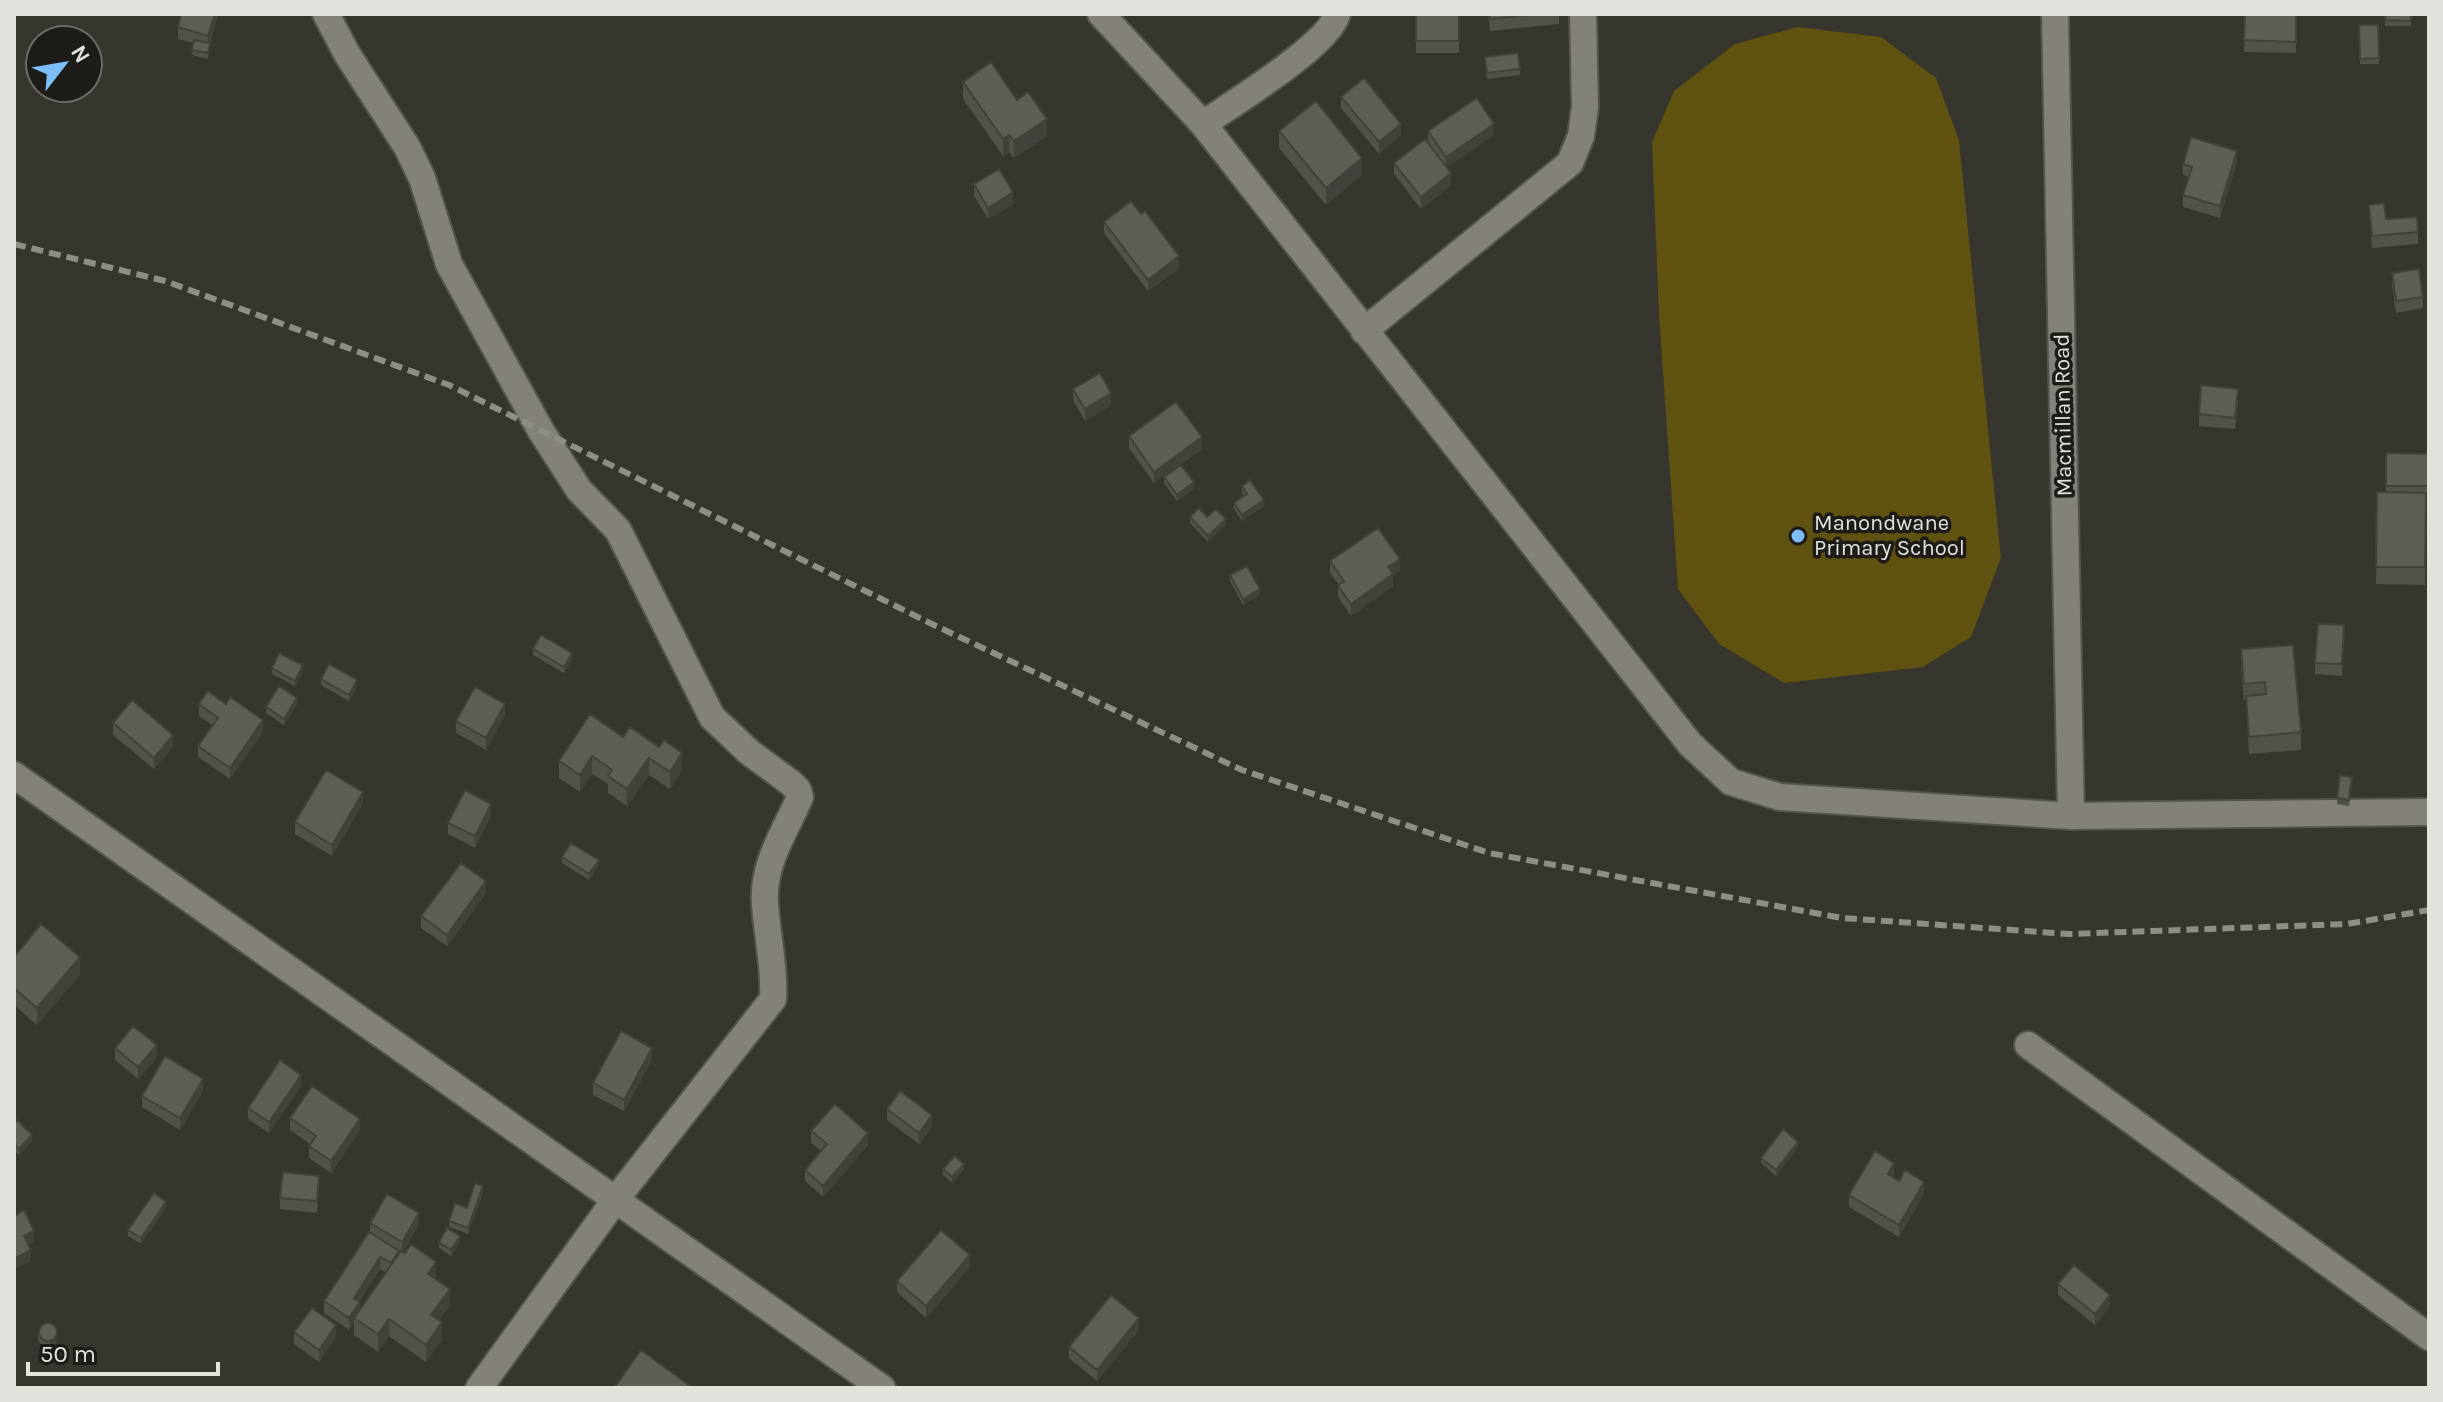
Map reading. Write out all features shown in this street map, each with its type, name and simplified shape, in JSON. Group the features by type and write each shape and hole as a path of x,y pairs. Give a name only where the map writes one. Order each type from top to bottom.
{"street":[{"path":"326,14 417,167 449,264 541,431 579,490 618,530 712,717 749,752 791,783 800,797 771,856 764,902 773,963 773,999 616,1199 479,1388"},
{"path":"1101,14 1203,124 1690,744 1731,782 1780,797 2071,816 2429,812"},
{"path":"1203,124 1312,46 1335,22 1337,14"},
{"path":"1364,331 1570,163 1581,136 1585,107 1583,14"},
{"name":"Macmillan Road","path":"2055,14 2071,816"},
{"path":"14,775 882,1388"},
{"path":"2028,1045 2429,1337"}],"shaded area":[{"path":"1798,27 1881,37 1936,78 1959,140 2001,558 1971,637 1923,667 1784,683 1719,644 1678,589 1659,314 1652,142 1674,91 1735,44"}],"building":[{"path":"181,14 215,14 208,36 178,27"},
{"path":"1416,14 1459,14 1459,41 1416,41"},
{"path":"1489,14 1538,14 1490,19"},
{"path":"2245,14 2296,14 2296,42 2244,40"},
{"path":"2385,14 2411,14 2411,21 2385,20"},
{"path":"2359,25 2378,25 2379,58 2360,59"},
{"path":"194,40 210,43 208,53 192,50"},
{"path":"1518,53 1520,69 1487,73 1485,57"},
{"path":"991,62 1017,100 1028,92 1047,119 1014,141 1009,135 1003,139 963,82"},
{"path":"1364,78 1401,124 1379,142 1341,97"},
{"path":"1477,98 1494,124 1446,157 1428,131"},
{"path":"1316,101 1362,158 1326,188 1279,131"},
{"path":"2191,137 2237,151 2220,206 2183,195 2192,167 2183,164"},
{"path":"1425,139 1451,173 1421,197 1394,163"},
{"path":"999,169 1013,192 988,208 974,184"},
{"path":"1131,201 1141,214 1145,211 1179,256 1148,280 1104,222"},
{"path":"2384,203 2386,219 2417,217 2418,232 2372,236 2369,205"},
{"path":"2419,269 2423,297 2396,301 2392,273"},
{"path":"1100,373 1111,393 1085,409 1073,389"},
{"path":"2201,385 2238,389 2235,418 2199,414"},
{"path":"1176,402 1202,437 1154,472 1129,436"},
{"path":"2386,453 2429,454 2429,486 2386,486"},
{"path":"1181,465 1194,482 1177,495 1164,477"},
{"path":"1250,480 1264,500 1242,515 1234,503 1247,494 1242,486"},
{"path":"2377,492 2426,493 2425,567 2376,567"},
{"path":"1199,508 1207,517 1216,509 1226,519 1208,536 1190,517"},
{"path":"1378,528 1400,559 1388,567 1393,574 1351,604 1338,586 1344,581 1330,561"},
{"path":"1247,566 1260,589 1243,599 1230,575"},
{"path":"2318,624 2344,625 2342,664 2315,663"},
{"path":"541,635 572,653 564,667 533,649"},
{"path":"2293,645 2301,732 2249,737 2246,696 2266,694 2265,682 2244,684 2241,649"},
{"path":"279,653 303,665 295,681 272,668"},
{"path":"329,664 357,680 349,695 321,679"},
{"path":"279,686 297,698 284,719 266,707"},
{"path":"475,687 505,704 486,738 456,721"},
{"path":"208,691 226,704 230,697 263,720 230,768 198,746 218,718 199,704"},
{"path":"132,700 173,735 154,758 113,723"},
{"path":"590,714 623,737 630,727 659,747 664,740 682,753 670,772 649,758 627,789 608,776 612,770 592,756 580,775 559,761"},
{"path":"326,770 363,792 332,845 295,822"},
{"path":"2340,775 2352,777 2349,800 2337,798"},
{"path":"465,790 491,804 475,836 448,823"},
{"path":"571,843 599,860 589,874 562,857"},
{"path":"461,863 486,881 447,935 421,916"},
{"path":"41,924 80,957 37,1008 14,988 14,957"},
{"path":"133,1026 157,1045 138,1067 115,1048"},
{"path":"621,1031 652,1048 624,1100 593,1083"},
{"path":"165,1056 203,1079 180,1118 142,1096"},
{"path":"280,1060 301,1075 269,1122 248,1108"},
{"path":"312,1086 360,1119 331,1161 309,1146 316,1136 290,1118"},
{"path":"900,1091 932,1115 919,1133 887,1109"},
{"path":"835,1104 868,1133 823,1186 805,1170 827,1144 811,1131"},
{"path":"17,1120 32,1135 19,1149 14,1144 14,1124"},
{"path":"1783,1129 1798,1142 1776,1170 1761,1158"},
{"path":"1875,1151 1894,1163 1888,1174 1899,1181 1905,1170 1924,1182 1899,1225 1849,1195"},
{"path":"955,1156 964,1164 952,1177 943,1169"},
{"path":"283,1172 319,1176 317,1201 280,1198"},
{"path":"475,1183 483,1186 468,1228 449,1221 455,1203 467,1208"},
{"path":"154,1193 166,1202 141,1238 128,1230"},
{"path":"387,1194 419,1213 402,1242 370,1223"},
{"path":"24,1210 34,1231 24,1236 31,1250 14,1259 14,1216"},
{"path":"447,1228 460,1236 451,1250 439,1242"},
{"path":"941,1230 970,1255 926,1306 897,1281"},
{"path":"369,1232 399,1251 391,1263 380,1257 354,1298 360,1302 349,1318 324,1301"},
{"path":"411,1244 436,1262 428,1274 450,1289 431,1315 442,1322 426,1345 389,1319 378,1334 354,1318 401,1251 405,1253"},
{"path":"2074,1265 2110,1295 2095,1314 2058,1284"},
{"path":"1111,1295 1139,1318 1097,1370 1069,1347"},
{"path":"312,1308 336,1325 319,1350 294,1332"},
{"path":"44,1323 52,1323 57,1332 55,1339 44,1341 39,1336 39,1328"},
{"path":"641,1350 693,1388 614,1388"}],"railway":[{"path":"14,244 165,281 449,385 934,625 1242,770 1489,853 1842,918 2069,934 2347,924 2429,910"}],"place":[{"name":"Manondwane Primary School","path":"1798,536"}]}
